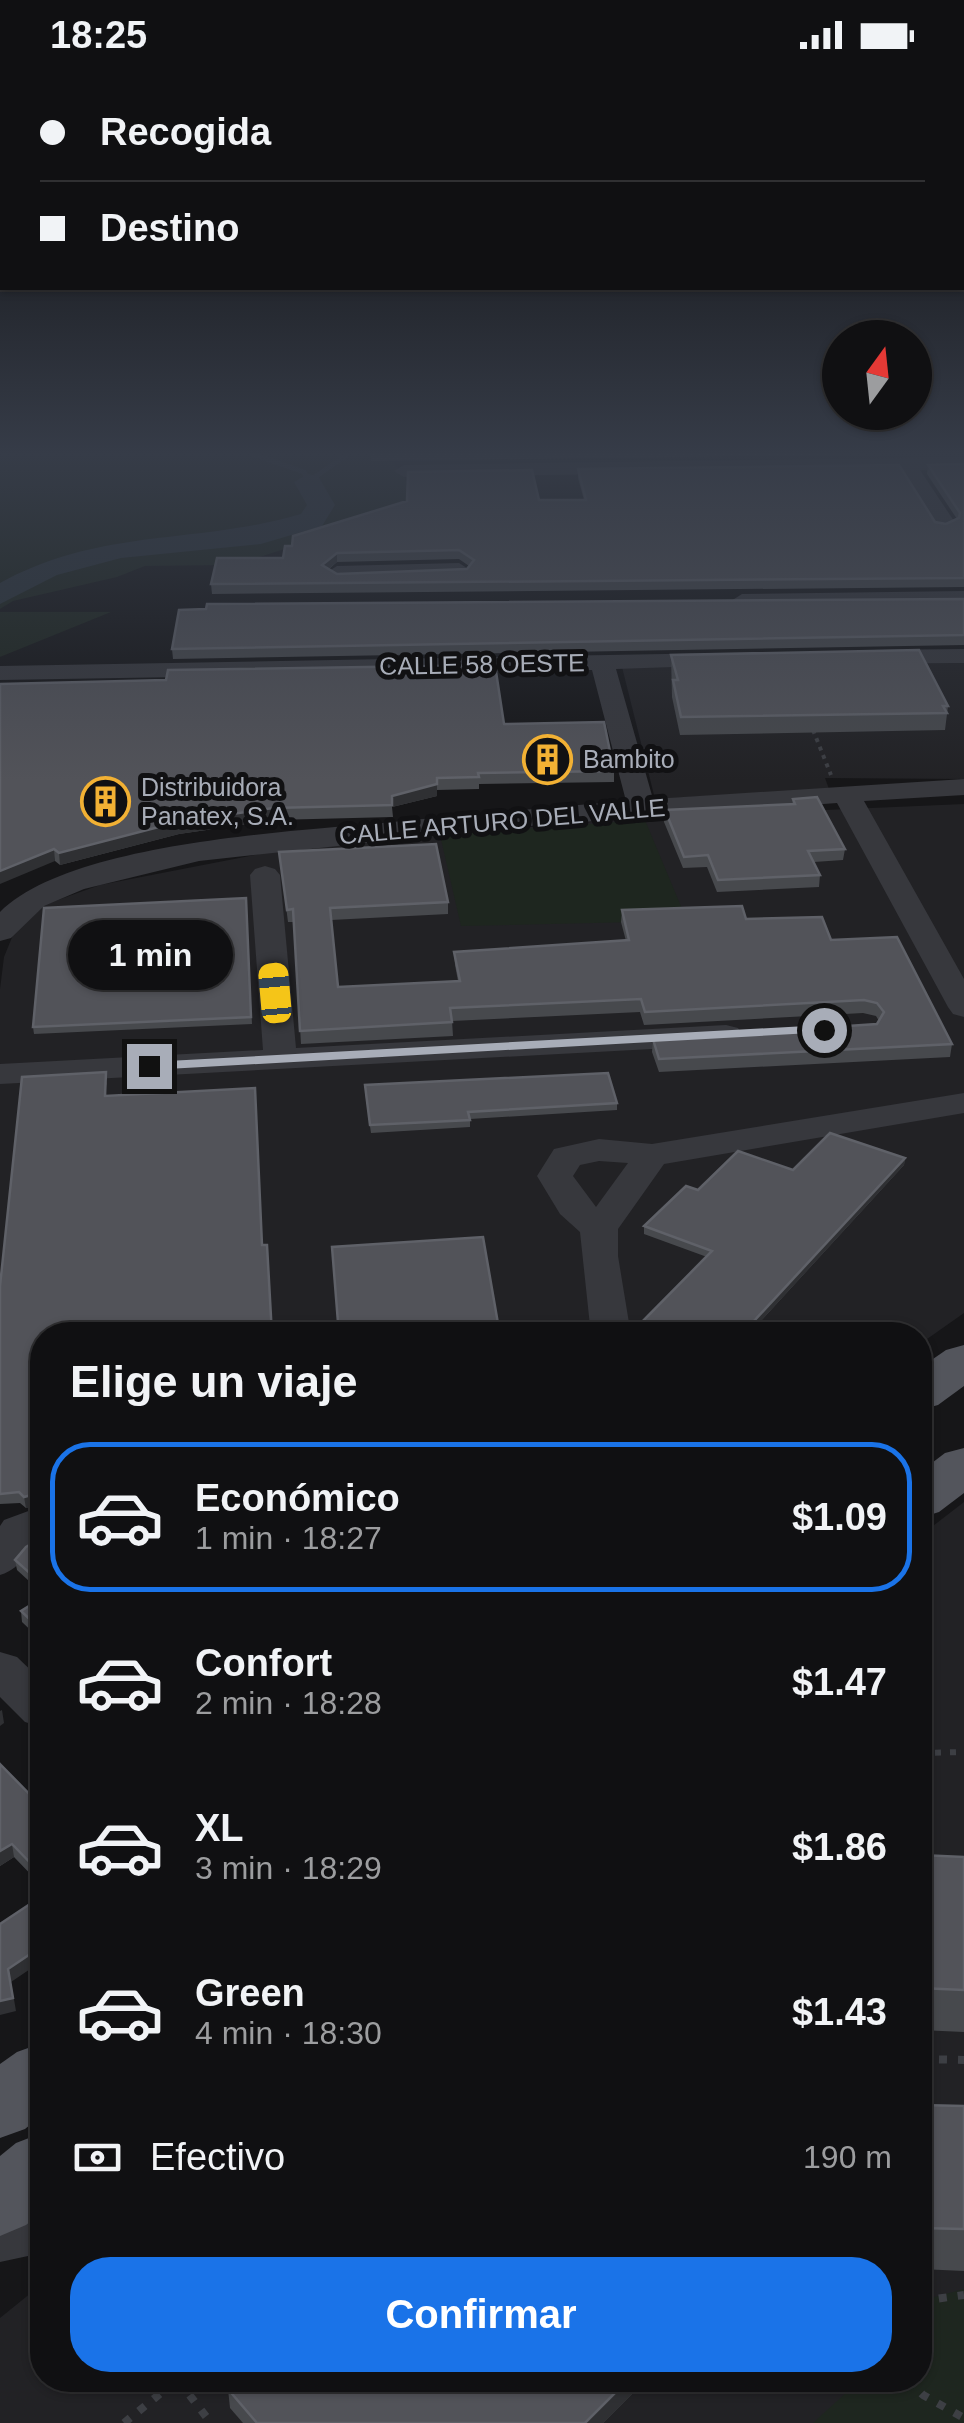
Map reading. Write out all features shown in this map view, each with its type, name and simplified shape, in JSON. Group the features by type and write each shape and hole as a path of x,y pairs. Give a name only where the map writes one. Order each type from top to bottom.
{"main road":[{"path":"932,1384 964,1361"},
{"path":"932,1419 964,1396"},
{"path":"0,2106 30,2083"},
{"path":"0,2201 30,2177"}],"street":[{"path":"337,573 459,570"},
{"path":"711,601 964,598"},
{"name":"CALLE 58 OESTE","path":"0,674 63,662 116,678 602,662 738,651"},
{"path":"849,658 964,656"},
{"path":"602,662 641,808"},
{"path":"0,687 116,678 348,680"},
{"name":"CALLE ARTURO DEL VALLE","path":"0,932 20,909 38,897 138,866 275,842 840,788 964,787"},
{"path":"840,788 964,1008"},
{"path":"265,875 280,1059"},
{"path":"0,1074 766,1032"},
{"path":"599,1229 574,1206 555,1176 567,1157 599,1150 652,1155 964,1103"},
{"path":"609,1322 599,1229 652,1155"},
{"path":"0,1559 20,1531 30,1527"},
{"path":"0,1669 30,1698"},
{"path":"0,2234 30,2229"}],"path":[{"path":"807,716 840,788"},
{"path":"932,1753 964,1752"},
{"path":"932,2059 964,2060"},
{"path":"932,2299 964,2295"},
{"path":"124,2423 163,2392"},
{"path":"187,2392 211,2423"},
{"path":"921,2392 964,2418"}],"shaded area":[{"path":"0,561 247,561 234,565 145,566 117,577 13,601 0,609"},
{"path":"0,612 111,612 0,657"},
{"path":"964,663 964,779 825,778 829,789 655,799 622,667"},
{"path":"964,804 964,1313 932,1336 932,1322 30,1322 30,1350 0,1388 0,989 4,957 15,930 41,906 100,885 306,845 644,818"},
{"path":"645,820 685,916 679,921 461,926 440,835"},
{"path":"964,1502 964,2423 0,2423 0,2318 30,2294 30,2392 932,2392 932,1527"},
{"path":"964,2289 964,2423 813,2423 847,2392 932,2392 932,2298"}],"building":[{"path":"216,561 327,561 322,565 337,574 467,569 473,561 964,561 964,578 211,584"},
{"path":"964,599 964,635 172,649 179,610 206,609 207,604"},
{"path":"919,650 948,706 943,706 947,713 681,717 671,655"},
{"path":"495,665 504,724 604,722 614,771 478,773 479,777 437,778 437,784 392,796 392,805 273,808 178,822 59,853 54,849 0,871 0,684 166,680 168,670"},
{"path":"817,797 845,849 808,851 820,875 718,880 708,855 684,857 665,810 795,804 793,799"},
{"path":"436,844 448,902 330,908 338,987 460,981 454,952 629,940 622,910 742,906 746,919 822,917 831,940 897,937 952,1044 659,1059 653,1039 877,1024 884,1012 877,1003 864,1000 645,1012 641,999 450,1008 452,1022 300,1031 293,909 287,910 279,852"},
{"path":"246,898 251,1017 33,1027 44,908"},
{"path":"106,1072 105,1096 255,1088 262,1245 267,1245 271,1322 30,1322 30,1495 24,1497 19,1492 0,1494 0,1286 22,1077"},
{"path":"608,1073 617,1103 468,1112 470,1120 370,1125 365,1085"},
{"path":"830,1133 905,1158 753,1322 642,1322 712,1251 644,1226 686,1186 698,1190 738,1151 793,1170"},
{"path":"483,1237 498,1322 338,1322 332,1247"},
{"path":"30,1545 30,1573 15,1560"},
{"path":"30,1605 30,1620 21,1611"},
{"path":"0,1764 30,1795 30,1863 12,1844 0,1851"},
{"path":"932,1856 964,1857 964,1990 932,1989"},
{"path":"30,1904 30,1954 8,1969 13,1998 0,2001 0,1924"},
{"path":"932,2105 964,2106 964,2229 932,2228"},
{"path":"231,2392 616,2392 585,2423 257,2423"}],"waterway":[{"path":"0,595 47,569 76,561"}],"place":[{"name":"Bambito","path":"548,759"},
{"name":"Distribuidora Panatex, S.A.","path":"106,801"}],"route":[{"path":"149,1066 824,1030"}]}
